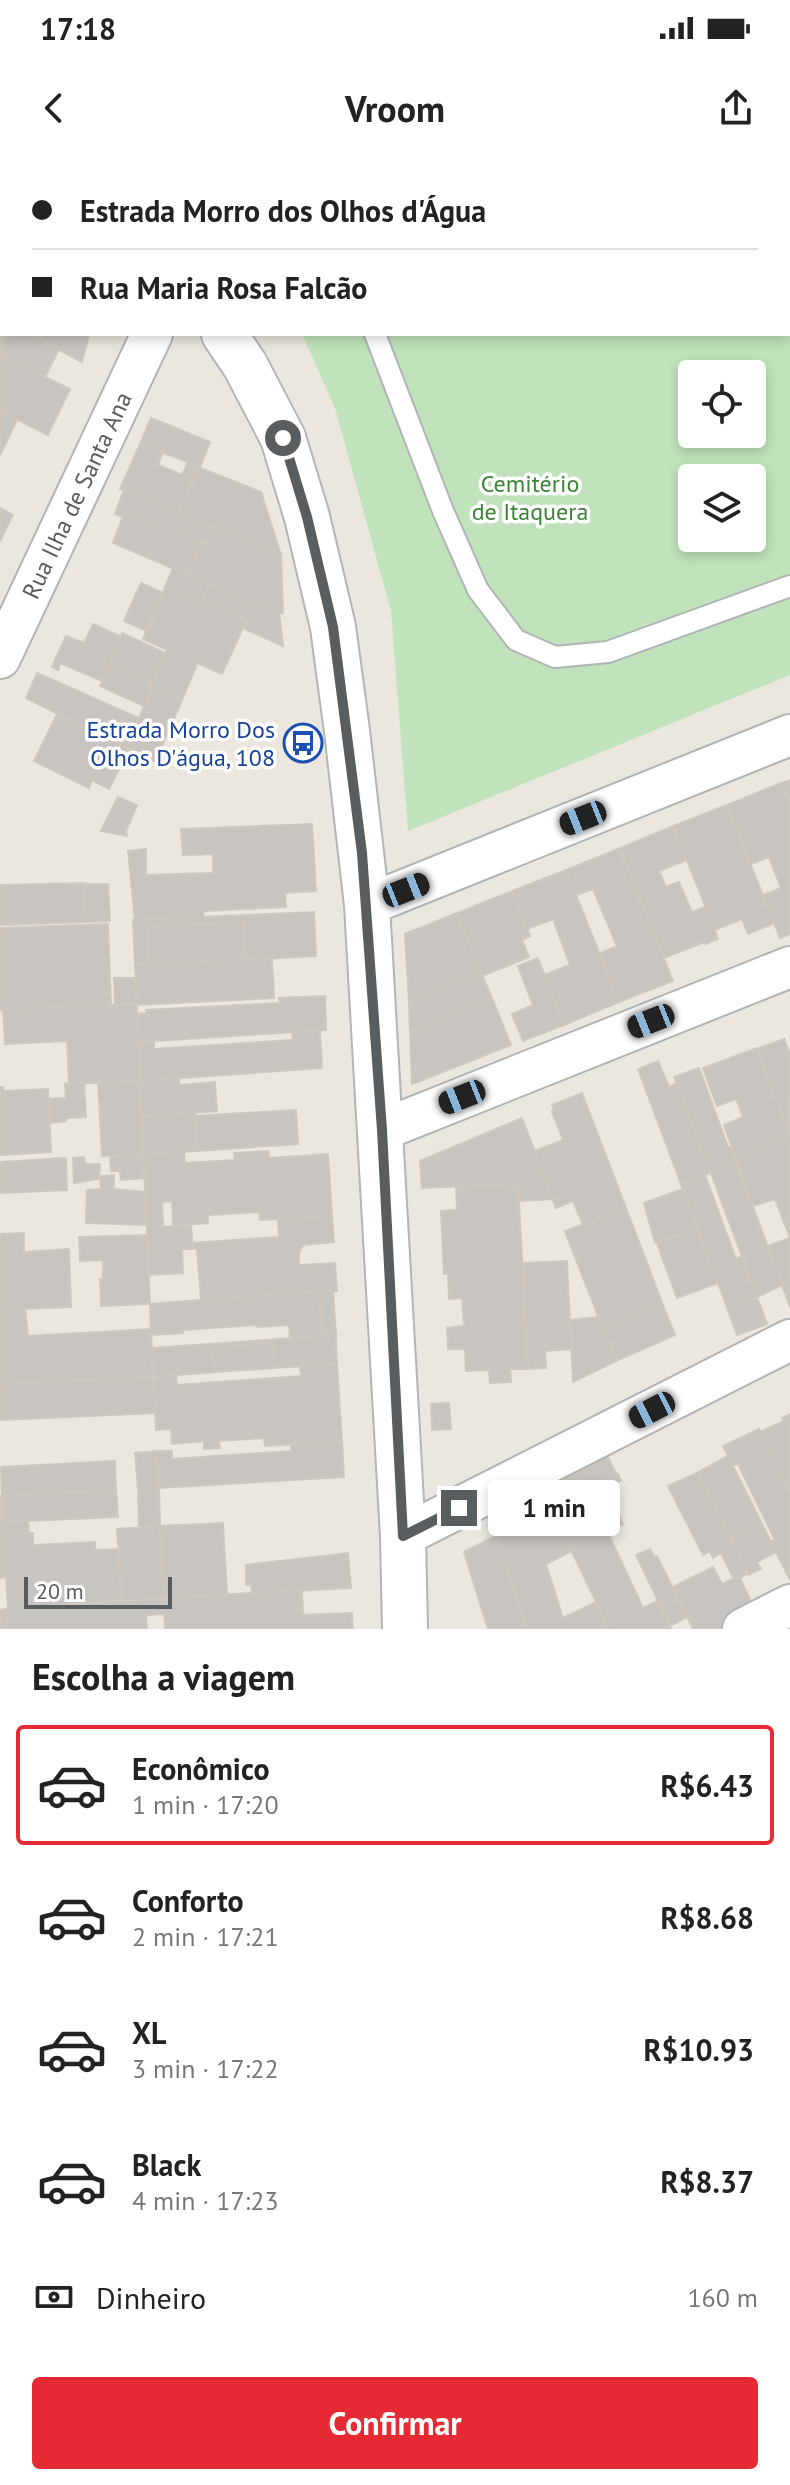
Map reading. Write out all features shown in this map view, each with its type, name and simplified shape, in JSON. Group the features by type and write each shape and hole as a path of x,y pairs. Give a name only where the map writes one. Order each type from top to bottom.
{"main road":[{"path":"225,336 245,365 283,438 307,517 333,627 367,905 382,1130 405,1629"}],"street":[{"name":"Rua Ilha de Santa Ana","path":"0,658 18,601 151,336"},
{"path":"367,905 790,735"},
{"path":"382,1130 790,967"},
{"path":"403,1536 790,1340"},
{"path":"743,1629 790,1605"}],"lane":[{"path":"376,336 478,590 516,640 555,657 608,652 790,586"}],"green space":[{"name":"Cemitério de Itaquera","path":"303,336 790,336 790,675 408,831 391,611 335,408"}],"building":[{"path":"0,336 33,336 59,349 45,377 0,355"},
{"path":"33,336 89,336 82,362"},
{"path":"0,355 70,389 48,435 0,411"},
{"path":"0,411 17,420 0,455"},
{"path":"151,418 210,442 200,467 140,444"},
{"path":"140,444 163,452 158,465 182,475 188,462 198,467 179,513 120,489"},
{"path":"198,467 261,492 281,555 179,513"},
{"path":"124,490 212,527 206,544 125,511 123,517 115,514"},
{"path":"0,508 13,515 0,541"},
{"path":"125,511 202,542 186,574 113,543"},
{"path":"212,527 281,555 283,613 279,614 186,574 202,542 206,544"},
{"path":"173,568 209,584 202,602 165,587"},
{"path":"141,583 163,593 146,631 124,621"},
{"path":"209,584 279,614 283,646 243,628 247,619 202,602"},
{"path":"165,587 247,619 222,674 143,639"},
{"path":"93,624 122,637 102,681 60,663 58,670 52,667 66,636 84,643"},
{"path":"122,633 165,653 152,683 109,665"},
{"path":"167,649 198,662 182,700 150,687"},
{"path":"109,665 152,683 144,706 100,686"},
{"path":"37,673 139,718 126,748 26,698"},
{"path":"153,686 182,700 155,762 126,748"},
{"path":"57,714 129,749 109,789 92,780 89,788 34,761"},
{"path":"790,780 790,805 781,783"},
{"path":"781,783 790,805 790,934 780,938 763,895 781,888 769,857 751,864 727,805"},
{"path":"118,797 137,805 126,831 127,836 101,831"},
{"path":"727,805 774,923 748,934 742,919 715,930 673,826"},
{"path":"312,824 316,891 285,893 286,907 204,911 203,917 135,920 128,851 146,849 146,875 213,873 213,854 183,855 181,829"},
{"path":"673,826 687,860 659,871 666,887 679,882 692,912 706,906 718,939 664,958 620,848"},
{"path":"620,848 673,981 619,1002 600,953 617,946 593,889 576,895 566,870"},
{"path":"566,870 619,1002 564,1025 544,975 570,965 553,919 527,929 512,891"},
{"path":"85,883 86,922 0,925 0,885"},
{"path":"85,884 108,884 110,921 86,922"},
{"path":"512,891 530,936 522,940 529,957 482,976 457,913"},
{"path":"314,912 316,956 246,960 244,922 148,927 150,964 135,964 133,920"},
{"path":"457,913 481,972 409,1002 405,934"},
{"path":"244,922 246,960 150,964 148,927"},
{"path":"108,924 111,1006 0,1010 0,928"},
{"path":"272,958 274,998 137,1005 135,964"},
{"path":"538,958 564,1025 523,1041 512,1014 533,1005 518,966"},
{"path":"481,972 492,998 410,1033 409,1002"},
{"path":"114,978 135,978 137,1004 115,1005"},
{"path":"325,996 326,1030 138,1042 137,1014 147,1013 146,1010 280,1003 279,998"},
{"path":"492,998 511,1045 412,1084 410,1033"},
{"path":"137,1004 140,1081 69,1084 67,1041 5,1044 3,1009"},
{"path":"320,1030 322,1068 140,1081 138,1042 154,1041 154,1049 293,1040 292,1032"},
{"path":"784,1039 790,1054 789,1134 757,1049"},
{"path":"757,1048 790,1138 736,1158 724,1125 743,1117 736,1099 717,1106 703,1068"},
{"path":"658,1061 669,1087 676,1083 711,1173 681,1184 638,1069"},
{"path":"699,1068 737,1164 711,1173 674,1077"},
{"path":"179,1078 179,1085 215,1082 217,1111 142,1116 140,1081"},
{"path":"140,1081 143,1154 102,1156 98,1082"},
{"path":"84,1083 86,1117 50,1123 49,1099 66,1098 65,1084"},
{"path":"0,1087 4,1091 48,1089 51,1152 0,1155"},
{"path":"582,1093 626,1208 583,1225 573,1201 556,1208 534,1151 563,1140 552,1105"},
{"path":"296,1110 298,1144 197,1151 195,1116"},
{"path":"195,1112 197,1151 143,1154 142,1116"},
{"path":"522,1118 553,1199 520,1201 518,1184 422,1188 420,1161"},
{"path":"790,1138 790,1238 775,1199 753,1206 736,1158"},
{"path":"268,1151 269,1158 328,1154 332,1216 260,1220 259,1212 208,1215 208,1223 173,1226 172,1201 162,1202 163,1226 147,1228 143,1154 184,1152 185,1163 235,1160 234,1153"},
{"path":"143,1154 145,1178 121,1180 120,1171 111,1171 110,1156"},
{"path":"84,1157 85,1164 100,1164 99,1179 74,1183 73,1158"},
{"path":"66,1158 67,1190 0,1193 0,1162"},
{"path":"737,1164 782,1285 757,1297 711,1173"},
{"path":"114,1175 114,1189 145,1192 146,1225 86,1223 87,1190 101,1189 100,1176"},
{"path":"705,1175 736,1259 741,1256 757,1297 728,1310 681,1184"},
{"path":"518,1184 528,1369 510,1369 511,1382 490,1383 489,1370 466,1371 465,1349 448,1349 447,1328 464,1326 462,1298 449,1299 448,1274 444,1274 441,1211 457,1210 456,1187"},
{"path":"683,1189 697,1228 655,1243 644,1203"},
{"path":"626,1208 663,1305 603,1329 565,1231"},
{"path":"332,1216 334,1242 303,1245 299,1265 335,1263 337,1291 201,1300 197,1249 193,1249 192,1243 279,1237 278,1219"},
{"path":"191,1225 193,1249 182,1249 183,1273 149,1275 147,1228"},
{"path":"697,1228 718,1283 677,1298 657,1243"},
{"path":"24,1233 24,1252 69,1249 71,1307 0,1310 0,1234"},
{"path":"147,1235 150,1304 101,1306 103,1260 80,1261 79,1237"},
{"path":"790,1238 790,1282 782,1285 767,1246"},
{"path":"567,1261 571,1349 545,1351 546,1368 528,1369 523,1263"},
{"path":"790,1282 790,1307 782,1285"},
{"path":"333,1290 336,1335 323,1336 319,1291"},
{"path":"319,1291 323,1336 290,1338 289,1325 182,1330 183,1333 151,1335 150,1304"},
{"path":"757,1297 767,1324 737,1335 728,1310"},
{"path":"663,1305 675,1335 616,1361 603,1329"},
{"path":"25,1309 28,1336 151,1329 153,1377 0,1384 0,1310"},
{"path":"599,1317 616,1361 573,1382 570,1320"},
{"path":"336,1335 337,1364 275,1368 273,1343 213,1347 215,1372 153,1377 152,1348"},
{"path":"273,1343 275,1368 215,1372 213,1347"},
{"path":"337,1364 342,1441 265,1446 264,1438 219,1441 220,1448 204,1449 204,1441 172,1444 171,1429 156,1430 153,1377 176,1375 177,1385 301,1376 300,1366"},
{"path":"153,1377 155,1413 0,1420 0,1384"},
{"path":"449,1403 451,1429 432,1430 431,1404"},
{"path":"790,1414 790,1493 760,1432 784,1421 782,1418"},
{"path":"759,1429 790,1493 790,1580 771,1542 775,1540 738,1464 733,1465 723,1446"},
{"path":"342,1441 344,1477 159,1488 157,1451 172,1451 172,1459 291,1451 291,1444"},
{"path":"157,1451 159,1488 138,1489 135,1453"},
{"path":"607,1456 617,1475 551,1508 542,1489"},
{"path":"728,1456 761,1522 730,1538 697,1473"},
{"path":"115,1461 116,1490 2,1496 1,1467"},
{"path":"697,1473 748,1573 739,1578 734,1579 721,1553 713,1558 710,1551 703,1555 668,1486"},
{"path":"618,1474 621,1481 605,1489 623,1524 607,1531 643,1608 657,1601 671,1629 609,1629 551,1508"},
{"path":"159,1488 160,1526 139,1527 138,1489"},
{"path":"116,1490 118,1517 3,1522 2,1496"},
{"path":"0,1496 3,1522 28,1521 29,1533 0,1534"},
{"path":"551,1508 572,1551 546,1564 563,1618 596,1602 609,1629 527,1629 497,1535"},
{"path":"761,1522 776,1552 757,1562 761,1569 748,1575 730,1538"},
{"path":"223,1523 227,1595 163,1598 160,1526"},
{"path":"160,1526 163,1598 122,1601 117,1529"},
{"path":"33,1533 33,1545 95,1542 95,1550 118,1549 122,1601 8,1609 6,1577 0,1578 0,1534"},
{"path":"497,1535 527,1629 488,1629 464,1552"},
{"path":"650,1549 654,1557 657,1556 687,1617 670,1626 636,1555"},
{"path":"348,1553 351,1588 252,1593 251,1585 246,1585 246,1565"},
{"path":"713,1567 722,1584 739,1576 756,1612 719,1629 693,1629 673,1587"},
{"path":"302,1590 303,1615 352,1613 353,1629 165,1629 163,1598"},
{"path":"163,1598 164,1614 146,1615 147,1629 7,1629 6,1609"},
{"path":"6,1609 7,1629 0,1629 0,1610"}],"place":[{"name":"Estrada Morro Dos Olhos D'água, 108","path":"303,743"}],"route":[{"path":"283,438 307,517 333,627 362,853 382,1130 403,1536 459,1508"}]}
